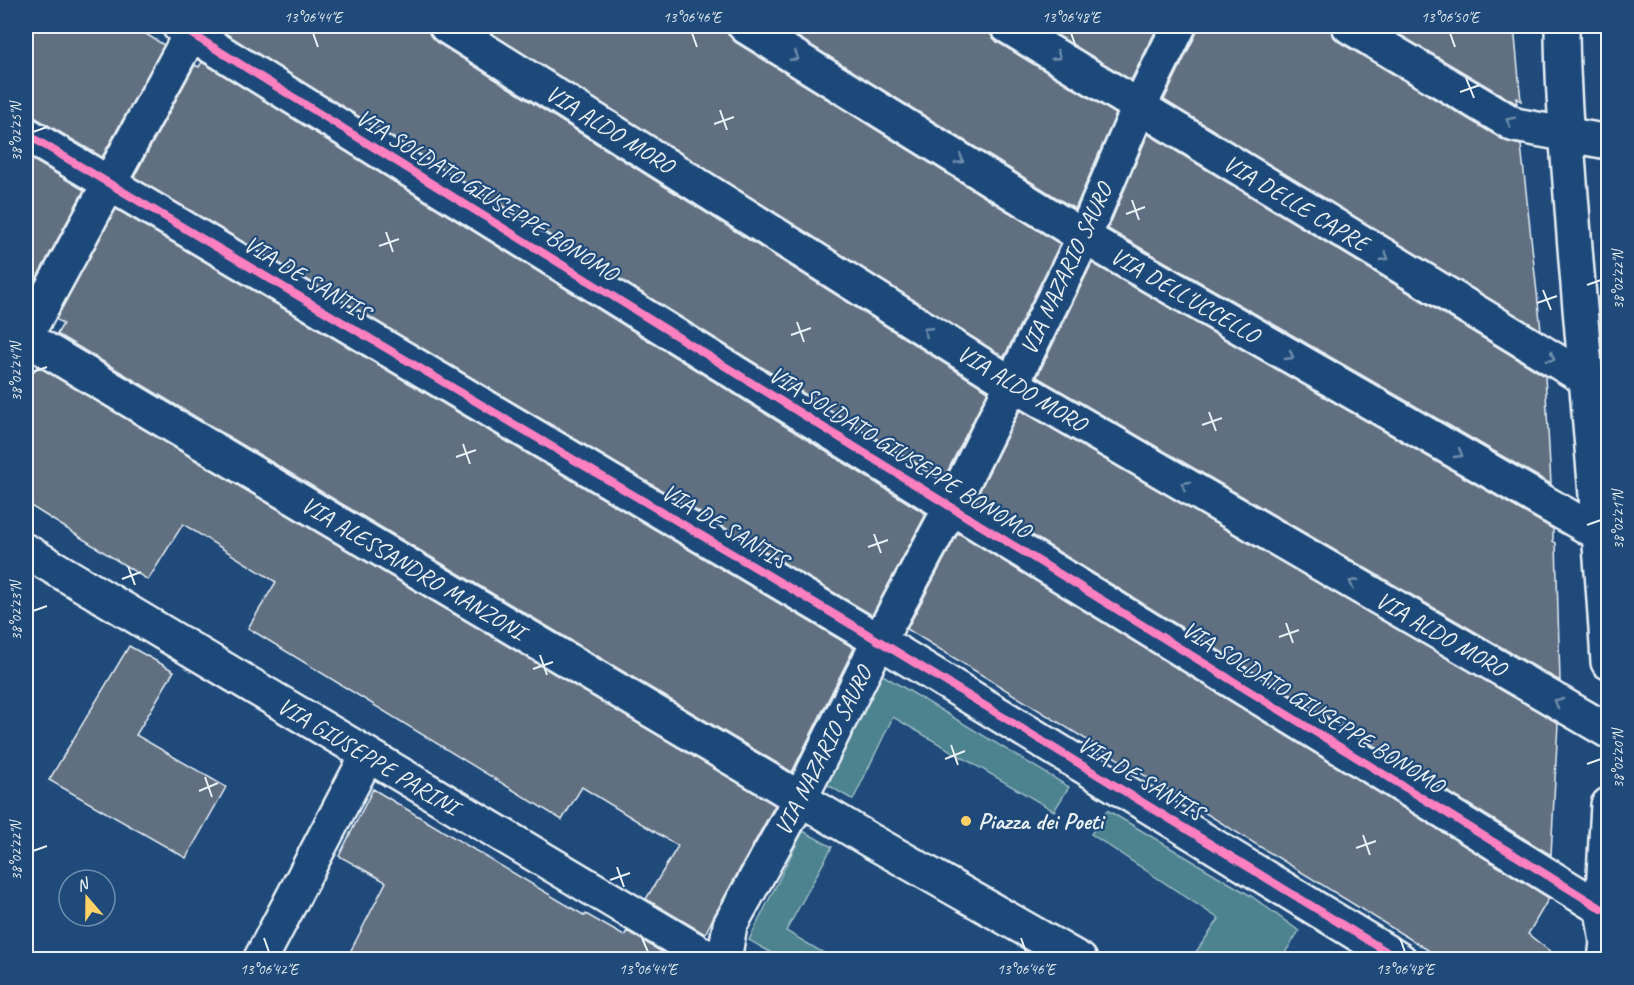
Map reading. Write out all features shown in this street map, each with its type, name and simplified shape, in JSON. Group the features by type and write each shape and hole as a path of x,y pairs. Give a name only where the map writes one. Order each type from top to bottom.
{"street":[{"name":"VIA ALDO MORO","path":"446,26 1012,384 1608,732"},
{"name":"VIA DELL'UCCELLO","path":"745,26 1083,237 1601,535"},
{"name":"VIA DELLE CAPRE","path":"1007,26 1586,379"},
{"name":"VIA NAZARIO SAURO","path":"724,960 730,925 800,799 879,641 951,507 1083,237 1139,107 1179,26"},
{"path":"1349,26 1515,125 1608,142"},
{"path":"1562,26 1567,134 1601,535 1608,662"},
{"path":"26,337 109,184 188,28"},
{"name":"VIA SOLDATO GIUSEPPE BONOMO","path":"188,28 951,507 1602,909"},
{"name":"VIA DE SANTIS","path":"26,134 879,641 1400,960"},
{"name":"VIA ALESSANDRO MANZONI","path":"26,337 800,799"},
{"name":"VIA GIUSEPPE PARINI","path":"26,551 712,960"},
{"path":"271,956 367,756"},
{"path":"800,799 1080,960"},
{"path":"1605,960 1607,942 1602,909 1608,805"}],"green space":[{"path":"881,674 1069,787 1054,811 893,717 853,800 826,784"},
{"path":"1107,810 1251,896 1299,931 1281,959 1191,959 1219,919 1091,834"},
{"path":"803,831 832,847 786,931 834,959 782,959 749,940"}],"building":[{"path":"26,26 133,26 164,45 102,157 36,118 26,115"},
{"path":"223,26 427,26 436,42 988,391 943,480 220,30"},
{"path":"480,26 726,26 728,34 735,42 1060,244 1004,357"},
{"path":"780,26 988,26 990,34 997,42 1116,114 1075,209"},
{"path":"1042,26 1158,26 1131,80"},
{"path":"1198,26 1330,26 1332,35 1339,42 1505,141 1521,145 1541,330 1164,100"},
{"path":"1385,26 1514,26 1521,101 1516,98 1517,104"},
{"path":"202,62 926,514 872,615 134,177 195,65 199,67"},
{"path":"1148,134 1545,376 1551,484 1108,229"},
{"path":"26,156 84,190 26,298"},
{"path":"116,209 854,648 792,772 57,334 63,324 56,319"},
{"path":"1092,263 1553,529 1553,541 1556,543 1560,681 1037,377"},
{"path":"37,366 775,805 705,934 646,899 678,846 582,787 562,820 248,628 276,582 183,524 148,580 26,503 26,384"},
{"path":"1020,410 1558,723 1551,855 975,500"},
{"path":"958,533 1549,898 1528,934 1561,960 1444,960 907,629"},
{"path":"129,646 174,671 136,735 226,787 186,858 49,780"},
{"path":"373,789 585,916 586,914 624,936 627,931 675,960 346,960 386,882 339,856"}],"cycle path":[{"path":"179,26 1602,909"},
{"path":"26,134 879,641 1400,960"}],"place":[{"name":"Piazza dei Poeti","path":"966,821"}]}
